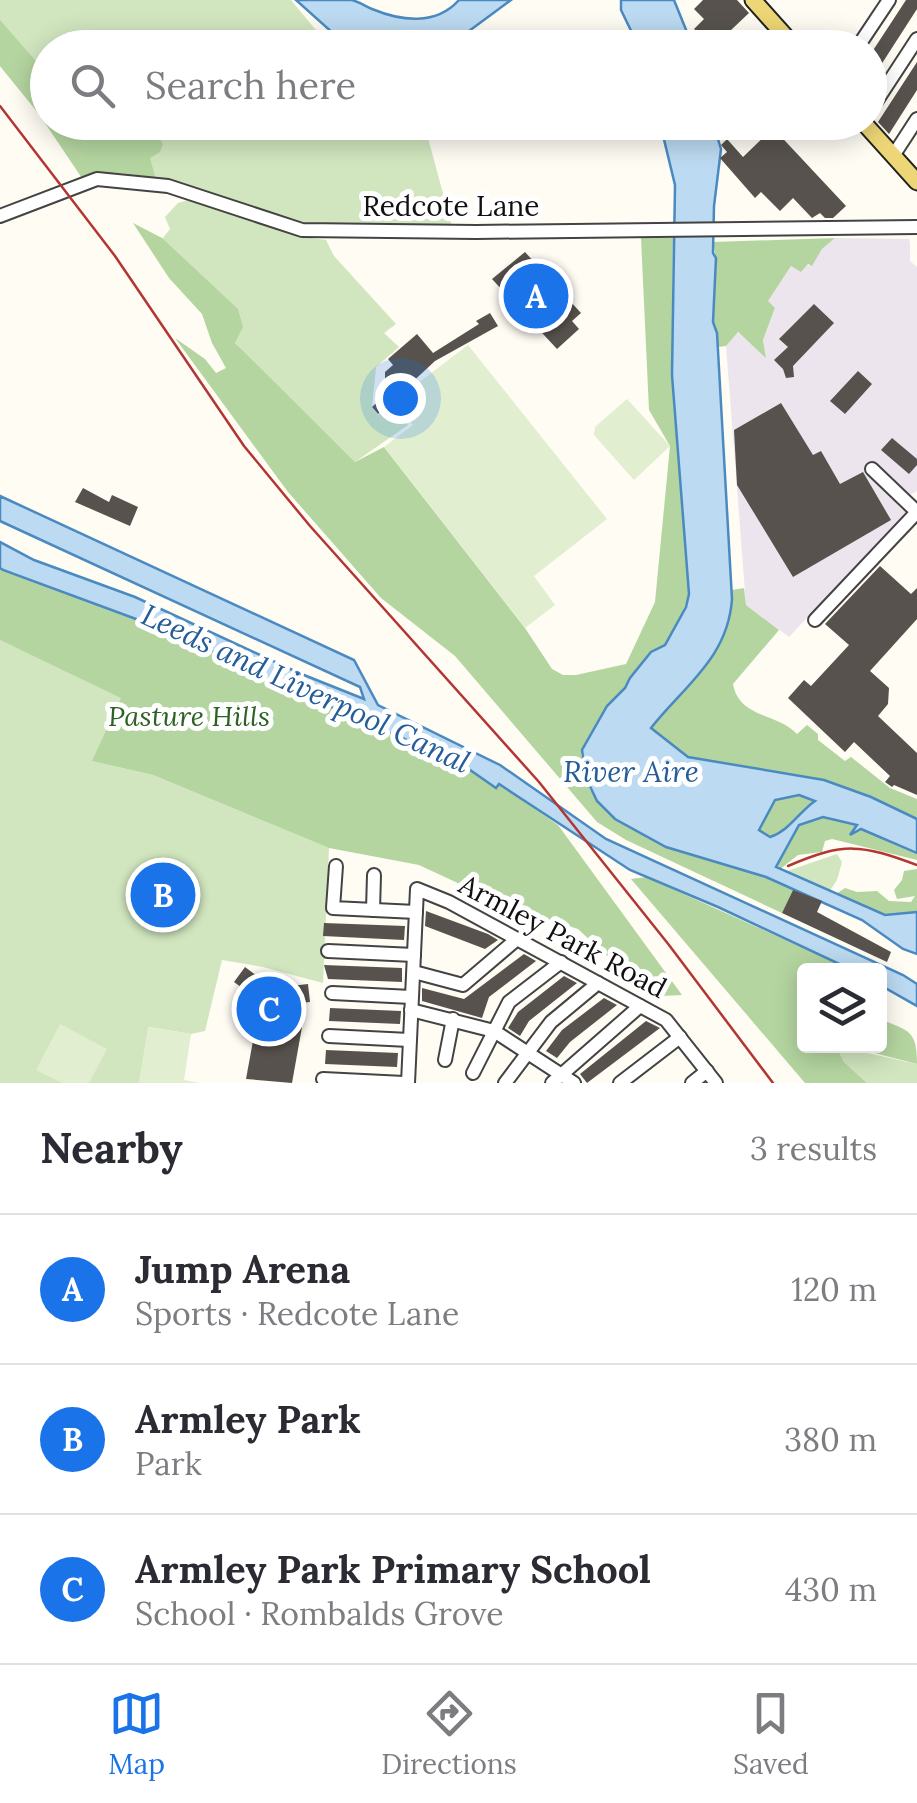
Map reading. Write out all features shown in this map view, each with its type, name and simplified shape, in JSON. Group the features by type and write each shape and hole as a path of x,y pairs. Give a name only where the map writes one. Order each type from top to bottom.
{"main road":[{"path":"753,0 780,30"},
{"path":"879,140 917,182"}],"street":[{"path":"869,30 889,0"},
{"path":"887,85 917,39"},
{"path":"893,156 917,119"},
{"name":"Redcote Lane","path":"0,216 97,179 112,178 168,186 302,230 917,228"},
{"path":"815,620 917,512 872,469"},
{"path":"323,1079 406,1083 414,972 416,912 333,908 336,866"},
{"path":"374,875 374,910"},
{"name":"Armley Park Road","path":"416,912 418,889 666,1020 716,1083"},
{"path":"414,972 463,985 517,938"},
{"path":"328,951 414,955"},
{"path":"473,1073 509,1002 561,962"},
{"path":"505,1083 550,1022 598,984"},
{"path":"332,994 411,1003 494,1031 528,1052 558,1078 574,1083"},
{"path":"558,1078 640,1006"},
{"path":"445,1060 453,1020"},
{"path":"328,1036 409,1040"},
{"path":"620,1083 680,1037"},
{"path":"692,1083 707,1071"}],"shaded area":[{"path":"835,238 909,239 910,261 917,267 917,491 910,495 917,500 789,637 746,605 726,346 737,332 766,357 763,340 775,309 767,302 791,266 812,265"}],"green space":[{"path":"0,0 291,0 317,30 30,30 30,103 0,66"},
{"path":"0,20 30,54 30,103 0,66"},
{"path":"56,140 429,140 452,227 301,224 170,181 100,173 82,178"},
{"path":"56,140 161,140 163,144 160,152 150,158 156,180 119,173 82,178"},
{"path":"192,199 304,237 326,240 334,256 396,324 384,333 399,347 376,367 372,408 378,415 390,404 408,425 355,462 248,358 155,248 170,229 165,217 178,203"},
{"path":"133,223 162,238 238,309 243,327 235,343 355,462 384,447 525,628 552,669 563,675 626,664 655,602 670,446 649,410 641,238 673,238 672,375 689,595 676,629 665,645 651,652 607,706 581,754 590,790 615,819 666,847 766,877 793,890 782,913 626,840 597,822 455,656 381,598 288,492 175,338 205,359 216,373 226,368 202,314 169,278"},
{"path":"835,238 822,249 812,266 808,264 801,272 791,266 768,301 775,308 763,340 766,358 738,332 726,346 718,347 713,322 713,242"},
{"path":"468,345 607,519 534,576 555,605 525,628 384,447 413,425 392,403"},
{"path":"627,399 670,446 634,480 594,435 595,427"},
{"name":"Pasture Hills","path":"0,568 182,636 278,684 460,763 496,787 499,784 558,825 682,995 660,996 631,978 578,929 505,905 419,865 329,848 153,775 92,761 121,698 0,640"},
{"path":"744,588 746,605 779,630 733,684 737,695 751,709 797,734 807,725 818,734 818,740 845,761 851,757 890,788 917,799 917,819 824,780 688,757 651,727 705,666 723,633 732,590"},
{"path":"0,640 122,697 93,761 153,775 329,848 323,983 222,960 205,1031 191,1034 149,1027 139,1083 0,1083"},
{"path":"799,795 816,800 777,834 770,837 758,830 775,800"},
{"path":"823,817 857,825 850,835 861,829 917,853 917,860 832,839 825,841 822,852 798,855 779,870 778,862 795,830"},
{"path":"837,854 842,862 829,892 784,872"},
{"path":"167,861 182,867 188,882 182,897 167,903 152,897 146,882 152,867"},
{"path":"917,869 917,912 885,915 836,894 845,888 877,891 889,901 911,902 915,896 897,899 894,890 904,871"},
{"path":"646,877 836,963 797,963 797,1053 840,1053 867,1083 805,1083 631,879"},
{"path":"887,1022 913,1038 917,1064 874,1053 887,1053"},
{"path":"60,1024 107,1049 89,1083 62,1083 36,1070"},
{"path":"148,1027 191,1034 184,1080 200,1083 139,1083"},
{"path":"840,1053 868,1053 917,1064 917,1083 867,1083"}],"water":[{"path":"296,0 351,0 383,13 418,19 440,14 459,0 511,0 470,30 329,30"},
{"path":"621,0 674,0 686,30 631,30 621,10"},
{"name":"River Aire","path":"664,140 718,140 721,149 714,206 713,322 717,333 732,599 729,620 713,655 651,728 688,757 824,780 917,819 917,853 861,829 850,835 857,825 823,817 799,825 776,867 885,915 917,912 917,954 903,949 862,920 766,877 666,847 615,819 597,801 586,778 582,750 607,706 651,652 665,645 689,594 672,375 675,185","holes":["799,795 815,801 770,837 759,830 775,800"]},
{"name":"Leeds and Liverpool Canal","path":"0,496 354,660 378,705 500,765 606,839 877,963 837,963 630,870 499,784 496,788 460,763 278,684 182,636 3,570 0,542 34,560 135,597 364,699 360,687 0,521"},
{"path":"887,968 917,984 917,1006 887,989"}],"building":[{"path":"703,0 737,0 749,13 731,30 695,30 704,19 694,9"},
{"path":"906,0 917,0 917,9 887,56 886,30"},
{"path":"917,62 917,90 889,134 887,108"},
{"path":"728,140 743,157 761,140 784,140 846,206 833,218 820,213 812,218 793,198 780,211 761,192 755,198 720,158 727,152 721,145"},
{"path":"525,252 581,313 572,321 579,329 557,349 492,279"},
{"path":"814,304 834,323 793,366 794,377 786,378 774,360 788,347 779,339"},
{"path":"490,313 498,326 435,361 378,414 372,407 393,387 385,379 385,372 393,365 388,359 417,334 433,353"},
{"path":"858,371 872,384 845,414 830,401"},
{"path":"781,403 813,455 821,451 840,484 863,472 891,520 793,577 737,485 734,430"},
{"path":"892,438 917,459 909,474 881,450"},
{"path":"83,488 109,502 112,495 138,507 130,526 75,502"},
{"path":"880,566 911,594 917,588 917,619 870,671 889,688 888,704 878,716 917,753 917,795 885,782 890,776 854,742 845,752 788,698 804,680 811,686 849,645 825,624"},
{"path":"793,890 822,901 817,912 891,952 887,962 782,913"},
{"path":"426,911 498,940 485,949 425,926"},
{"path":"324,923 405,926 404,940 323,936"},
{"path":"524,954 536,961 489,997 482,1018 422,1001 422,988 464,999"},
{"path":"324,965 402,968 402,982 328,979"},
{"path":"245,967 273,988 308,984 310,1002 274,1006 260,1001 234,982"},
{"path":"564,976 577,983 529,1021 520,1036 508,1028 518,1012"},
{"path":"604,998 617,1005 570,1042 557,1058 546,1051 562,1030"},
{"path":"330,1008 401,1011 400,1024 329,1021"},
{"path":"257,1019 302,1027 292,1083 246,1079"},
{"path":"646,1021 660,1028 587,1083 580,1074"},
{"path":"326,1050 398,1053 397,1067 325,1064"}],"railway":[{"path":"0,106 115,256 244,446 310,526 539,782 773,1083"},
{"path":"788,866 824,853 852,849 881,853 917,865"}],"place":[{"name":"Jump Arena","path":"536,296"},
{"name":"Armley Park","path":"163,895"},
{"name":"Armley Park Primary School","path":"269,1009"}]}
